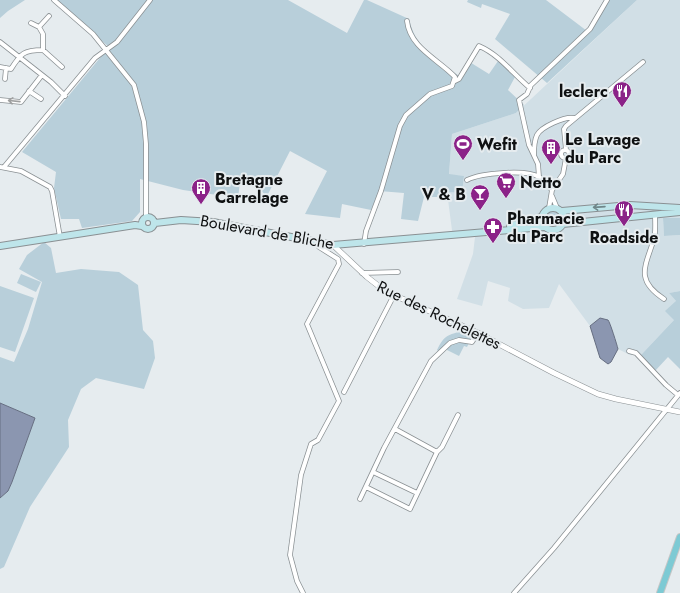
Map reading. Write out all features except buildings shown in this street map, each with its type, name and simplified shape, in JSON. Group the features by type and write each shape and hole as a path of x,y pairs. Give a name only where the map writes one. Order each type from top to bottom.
{"main road":[{"path":"680,208 630,205 559,210 549,208 544,211 541,217 544,227 549,230 555,230 563,224 680,212"},
{"path":"559,210 564,218 563,224"},
{"path":"0,246 135,225 142,226 149,230 154,227 155,223 152,218 146,217 143,220 142,226"},
{"name":"Boulevard de Bliche","path":"499,230 541,217"},
{"name":"Boulevard de Bliche","path":"155,223 181,220 213,222 333,245 364,244 499,230 544,227"},
{"path":"660,593 680,537"}],"street":[{"path":"54,0 93,34 134,85 144,122 148,162 145,203 146,217"},
{"path":"60,237 52,190 21,171 2,167 65,96 72,85 82,76 95,58 107,51 122,36 150,0"},
{"path":"540,177 538,164 529,146 519,100 527,94 531,85 590,29 607,0"},
{"path":"39,27 48,16"},
{"path":"407,21 410,33 418,45 442,64 455,77 455,81"},
{"path":"31,23 39,27 43,34 43,50"},
{"path":"0,42 42,75 65,96"},
{"path":"364,244 366,231 381,191 400,126 406,115 430,94 452,86 455,81 459,79 480,46 504,63 518,79 530,88"},
{"path":"0,67 11,69 19,57 28,50 43,50 62,67"},
{"path":"549,208 552,190 563,174 566,158 569,154 566,150 564,129 574,118 643,62"},
{"path":"5,79 6,68"},
{"path":"0,100 21,102 42,75"},
{"path":"29,91 41,99"},
{"path":"534,155 535,140 541,130 568,117 574,118"},
{"path":"468,180 472,178 521,172 540,177 552,190"},
{"path":"552,196 559,210"},
{"path":"655,214 655,238 647,256 646,283 655,293 664,299"},
{"path":"303,593 297,581 290,555 301,475 311,444 318,440 339,401 307,324 339,264 338,259 319,247 315,241"},
{"name":"Rue des Rochelettes","path":"333,245 379,287 478,333 554,373 598,394 680,412"},
{"path":"362,273 398,272"},
{"path":"344,392 394,295"},
{"path":"360,499 431,361 450,343 459,340 472,342 478,333"},
{"path":"514,593 554,548 679,394 666,385 636,354 629,351"},
{"path":"366,487 410,508 437,452 442,447 458,415"},
{"path":"395,429 437,452"},
{"path":"373,472 417,493"}],"shaded area":[{"path":"0,0 25,0 0,18"},
{"path":"53,0 288,0 347,33 364,0 367,0 409,19 416,38 428,52 459,76 468,61 489,74 498,61 515,77 508,90 524,105 516,113 452,134 449,174 464,176 462,193 447,192 447,197 424,197 418,221 401,219 404,193 379,191 371,210 342,204 340,218 305,214 327,171 290,151 267,196 246,178 240,182 238,198 183,190 140,179 140,212 132,221 82,228 79,219 61,219 54,188 56,172 22,152 109,47"},
{"path":"468,0 546,0 587,31 604,0 637,0 547,83 495,39 510,14 482,4 481,8 467,2"},
{"path":"637,0 680,0 680,218 663,218 664,236 680,235 680,291 669,293 676,301 674,320 641,355 630,355 618,349 611,331 610,323 592,324 590,326 559,284 549,308 523,309 508,301 510,288 488,281 482,306 457,299 473,254 475,237 453,238 447,192 462,193 464,176 449,175 452,134 516,113"},
{"path":"550,211 556,211 561,216 559,225 556,227 550,227 545,222 545,216"},
{"path":"663,218 680,218 680,235 664,236"},
{"path":"44,242 51,248 56,273 81,269 119,272 138,285 143,330 153,341 155,358 144,389 96,378 81,389 68,420 69,447 30,507 4,567 0,569 0,498 8,491 12,482 35,418 0,403 0,357 14,362 28,329 42,282 19,269 27,255"},
{"path":"21,274 41,282 36,292 17,283"},
{"path":"0,286 34,298 15,352 0,347"},
{"path":"680,291 680,369 668,357 655,371 641,355 674,320 665,311 676,301 669,293"},
{"path":"600,318 608,320 618,349 611,362 608,364 600,358 590,326"},
{"path":"464,330 472,334 471,339 449,342 438,351 437,350 447,336"},
{"path":"462,342 469,343 467,347 464,346 459,356 445,349 452,344"},
{"path":"0,403 35,418 12,482 8,491 0,498"}],"place":[{"name":"leclerc","path":"622,108"},
{"name":"Wefit","path":"463,161"},
{"name":"Le Lavage du Parc","path":"551,165"},
{"name":"Netto","path":"506,199"},
{"name":"Bretagne Carrelage","path":"201,205"},
{"name":"V & B","path":"480,211"},
{"name":"Roadside","path":"624,227"},
{"name":"Pharmacie du Parc","path":"493,244"}]}
